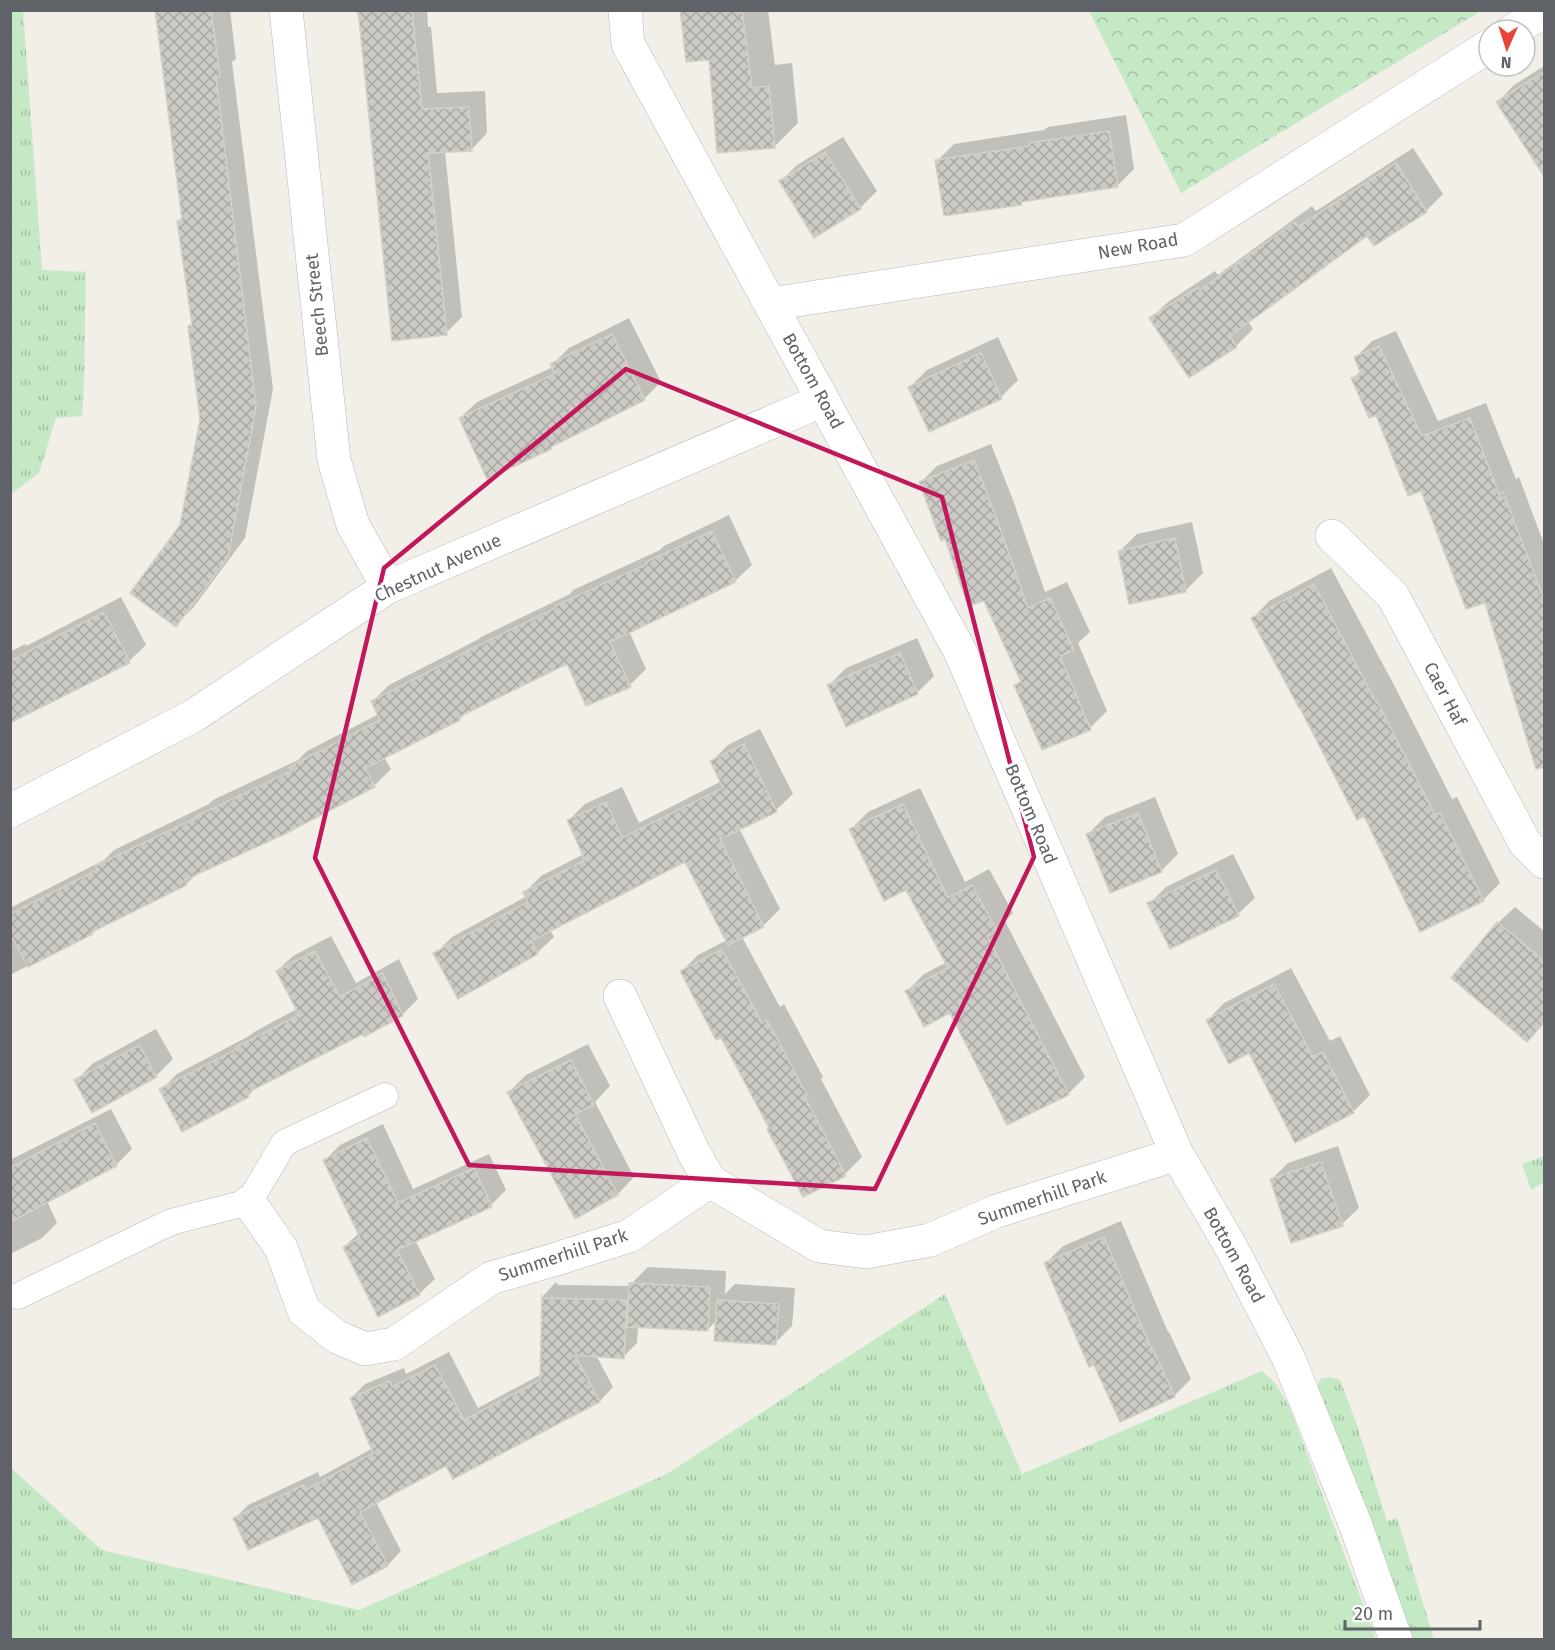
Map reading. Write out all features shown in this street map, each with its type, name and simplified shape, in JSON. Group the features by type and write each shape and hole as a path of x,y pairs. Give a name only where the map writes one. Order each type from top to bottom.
{"street":[{"name":"Beech Street","path":"286,10 334,460 353,525 388,587"},
{"name":"Bottom Road","path":"625,10 628,44 960,651 1177,1154 1231,1247 1288,1357 1356,1526 1396,1640"},
{"name":"New Road","path":"771,304 1184,240 1477,54"},
{"name":"Chestnut Avenue","path":"10,811 193,716 388,587 823,400"},
{"name":"Caer Haf","path":"1332,536 1393,596 1525,843 1545,862"},
{"name":"Summerhill Park","path":"620,996 694,1153 710,1180 819,1246 866,1252 930,1240 997,1211 1177,1154"},
{"name":"Summerhill Park","path":"249,1202 281,1248 304,1311 337,1337 365,1349 394,1344 490,1278 629,1236 710,1180"}],"lane":[{"path":"18,1296 171,1222 249,1202 284,1143 385,1096"}],"highlighted area":[{"path":"626,369 942,497 1034,857 875,1189 469,1165 315,858 384,568"}],"green space":[{"path":"23,10 42,270 86,272 84,362 82,416 56,418 39,473 11,494 10,11"},
{"path":"1089,11 1481,11 1181,193"},
{"path":"1544,1156 1544,1182 1531,1190 1522,1164"},
{"path":"945,1294 1022,1474 1262,1371 1275,1383 1290,1408 1376,1639 11,1639 11,1468 102,1550 359,1610 665,1475"},
{"path":"1330,1377 1340,1380 1356,1422 1387,1521 1397,1518 1434,1639 1410,1639 1317,1388 1320,1379"}],"building":[{"path":"155,10 211,10 220,77 216,77 256,407 228,557 176,627 130,593 180,525 200,419 188,326 192,325 177,221 182,220"},
{"path":"358,10 412,10 422,109 469,107 472,151 428,153 447,335 392,341"},
{"path":"680,10 742,10 752,88 769,86 775,148 717,153 709,60 686,62"},
{"path":"1545,71 1545,178 1496,102"},
{"path":"1109,131 1118,187 1021,202 1022,205 944,216 935,160 1030,146 1029,143"},
{"path":"825,152 861,209 814,238 779,181"},
{"path":"1396,163 1427,212 1374,246 1367,236 1230,336 1237,347 1189,378 1149,318 1198,287 1200,290 1295,222 1298,227"},
{"path":"612,334 645,400 551,447 552,449 487,479 459,418 555,374 550,364"},
{"path":"1379,346 1422,436 1470,418 1499,494 1503,492 1545,602 1545,767 1536,769 1485,603 1466,609 1421,491 1408,496 1376,415 1369,418 1351,378 1361,374 1354,357"},
{"path":"981,353 1002,399 929,432 908,387"},
{"path":"974,460 1028,608 1050,598 1074,650 1060,656 1091,730 1042,750 1014,685 1021,682 984,601 968,606 945,539 941,541 919,482"},
{"path":"712,531 736,582 610,642 631,687 586,706 567,664 459,717 460,720 365,768 375,787 287,833 185,880 187,885 28,967 10,934 10,914 97,870 95,866 291,771 289,767 380,720 371,701 556,608 555,606"},
{"path":"1175,538 1186,592 1129,604 1118,551"},
{"path":"1314,584 1435,815 1440,813 1484,901 1420,932 1364,816 1357,820 1251,618"},
{"path":"104,612 130,663 10,723 10,661"},
{"path":"900,653 918,694 846,727 827,685"},
{"path":"744,744 777,812 720,839 764,927 728,945 685,862 531,941 538,954 458,999 433,953 528,902 523,892 585,860 567,820 606,802 622,838 723,788 710,761"},
{"path":"903,804 948,898 972,885 997,931 987,936 1069,1095 1007,1125 950,1013 924,1027 905,991 948,968 906,890 884,901 849,829"},
{"path":"1138,813 1162,872 1110,893 1086,834"},
{"path":"1216,870 1239,916 1170,949 1147,903"},
{"path":"1497,922 1545,961 1545,1022 1527,1042 1451,978"},
{"path":"722,949 762,1023 767,1020 807,1095 805,1097 846,1176 803,1197 721,1038 716,1040 680,971"},
{"path":"315,951 340,997 383,973 403,1016 247,1093 249,1097 182,1132 159,1089 299,1015 276,971"},
{"path":"1274,984 1313,1057 1323,1052 1354,1113 1295,1143 1249,1053 1229,1064 1206,1020"},
{"path":"139,1045 157,1077 92,1113 74,1080"},
{"path":"571,1060 594,1105 575,1114 618,1195 575,1219 507,1092"},
{"path":"95,1123 117,1166 10,1222 10,1168"},
{"path":"367,1138 398,1203 474,1168 492,1207 397,1250 420,1295 378,1317 343,1247 360,1238 323,1160"},
{"path":"1321,1162 1343,1226 1291,1243 1270,1179"},
{"path":"1104,1237 1151,1348 1175,1397 1120,1422 1094,1365 1089,1367 1044,1263"},
{"path":"629,1283 710,1287 708,1331 627,1327"},
{"path":"542,1295 544,1298 627,1300 624,1359 575,1355 600,1402 453,1479 446,1466 360,1512 388,1566 352,1585 318,1518 248,1550 233,1518 304,1485 306,1490 373,1453 350,1398 390,1381 392,1387 435,1365 464,1420 540,1380"},
{"path":"717,1300 779,1304 776,1345 714,1341"}]}
